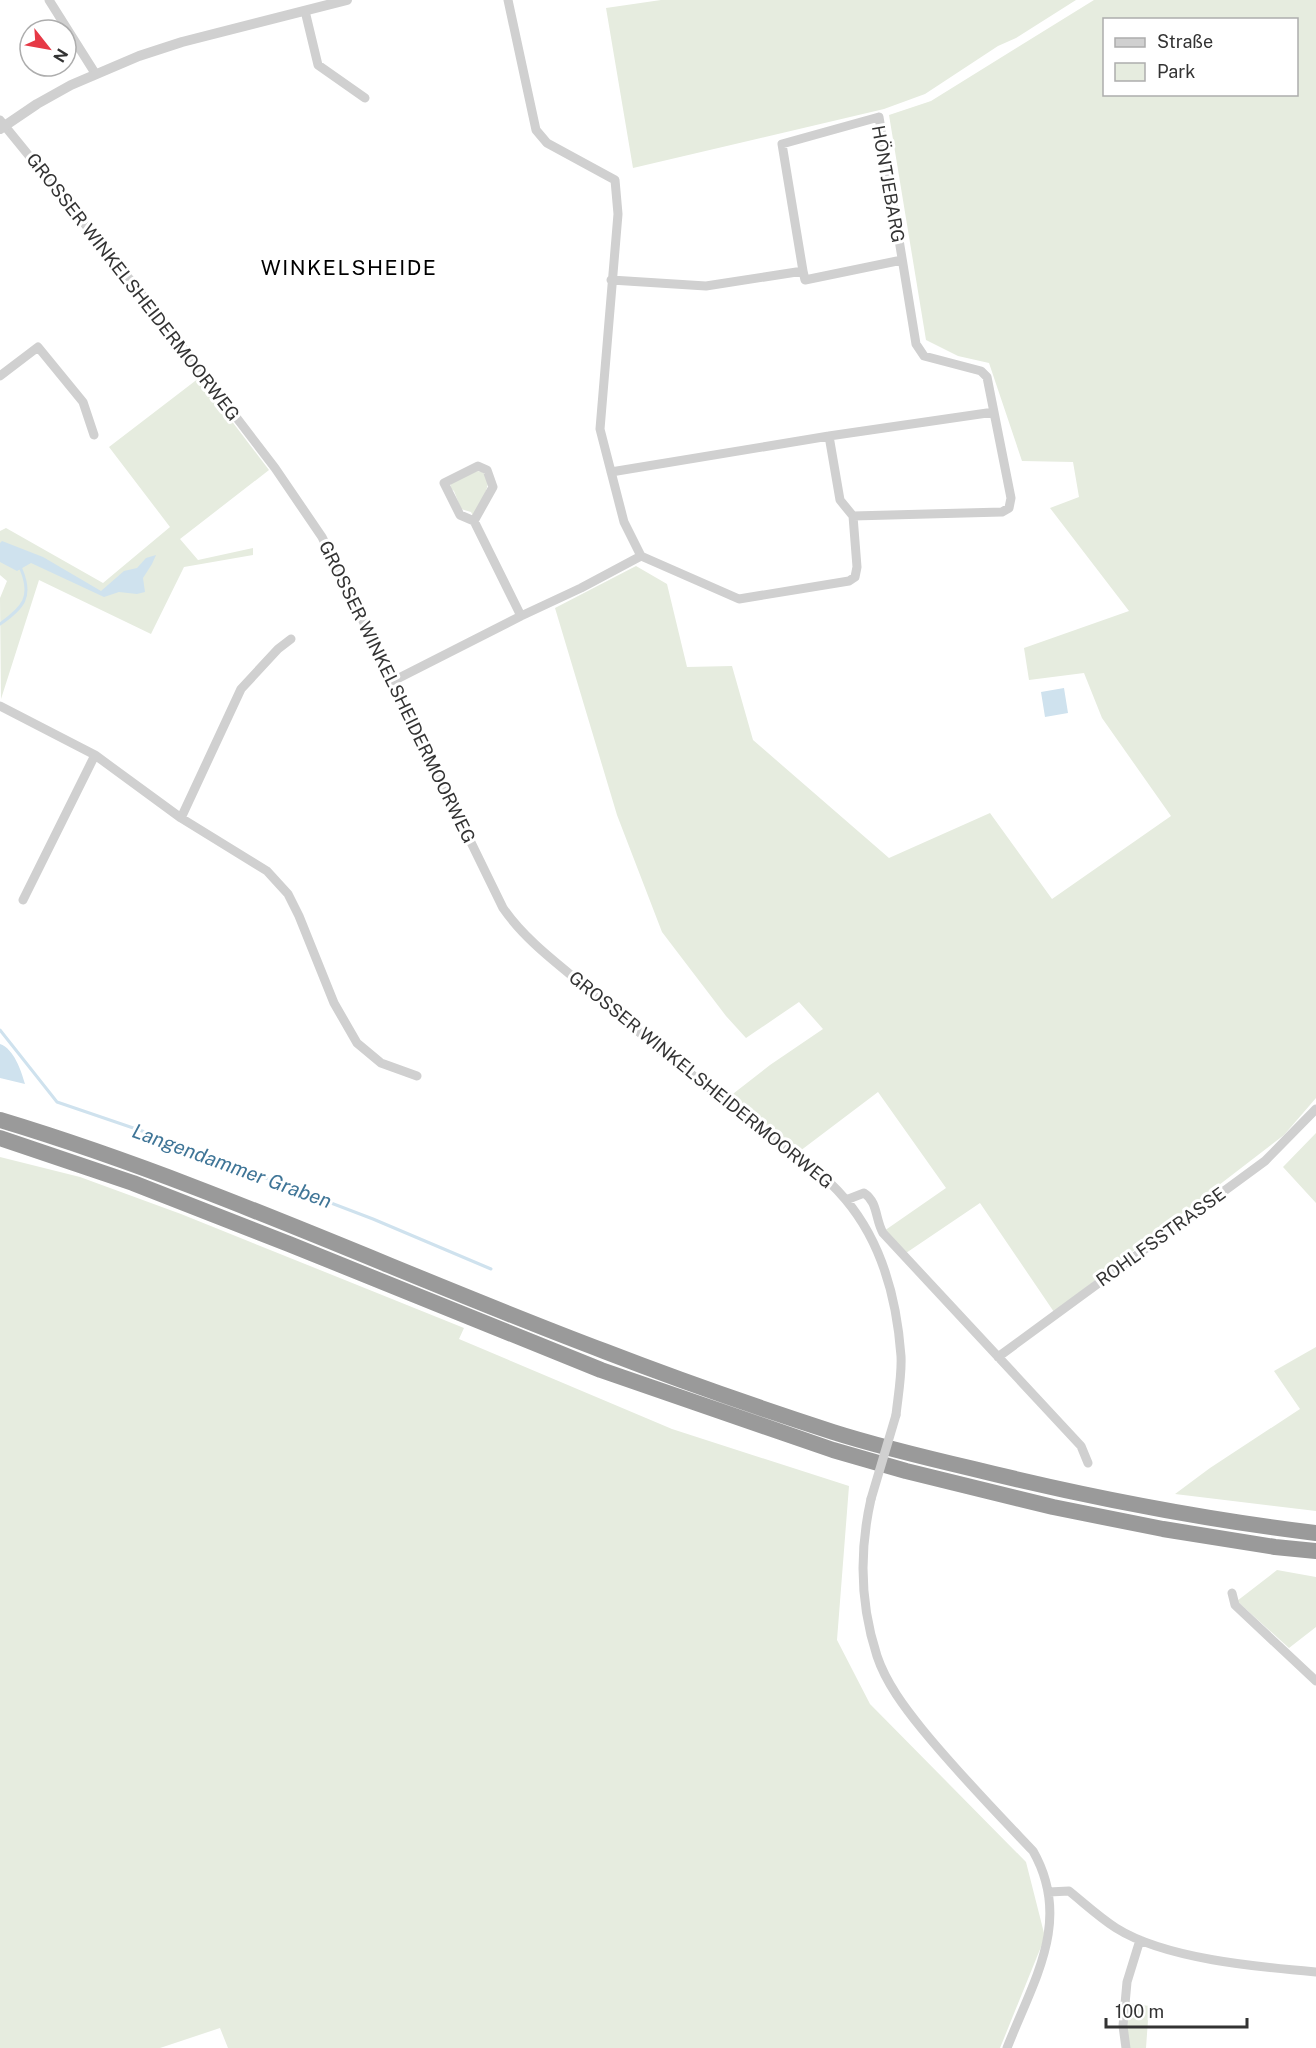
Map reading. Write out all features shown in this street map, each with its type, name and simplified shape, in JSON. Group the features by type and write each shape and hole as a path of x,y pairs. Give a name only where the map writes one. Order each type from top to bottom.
{"highway":[{"path":"0,1120 214,1195 601,1350 835,1432 1045,1487 1155,1509 1316,1533"},
{"path":"0,1138 133,1183 601,1370 833,1450 906,1471 1053,1506 1174,1530 1275,1547 1316,1551"}],"street":[{"path":"49,0 95,73"},
{"path":"2,125 95,73 139,56 309,6 347,0"},
{"path":"508,0 536,130 547,143 615,180 618,214 600,429 624,522 641,555 739,600 849,581 855,577 857,567 853,516 840,500 829,436"},
{"path":"309,6 318,65 365,98"},
{"name":"HÖNTJEBARG","path":"853,516 1002,512 1008,508 1011,498 987,377 981,371 924,356 916,344 879,117 782,144 805,280 902,260"},
{"name":"GROSSER WINKELSHEIDERMOORWEG","path":"2,125 145,298 275,468 322,537 503,908 515,925 673,1061 823,1177 846,1200 877,1250 889,1280 901,1357 896,1415 871,1499 864,1532 862,1564 865,1609 877,1658 900,1702 947,1761 1033,1851 1041,1866 1049,1892"},
{"name":"HÖNTJEBARG","path":"611,280 706,286 803,271"},
{"path":"0,376 38,346 83,402 94,435"},
{"path":"611,472 829,436 994,412"},
{"path":"474,521 493,487 487,470 478,466 444,483 460,515 474,521 521,616"},
{"path":"393,681 581,588 641,555"},
{"path":"181,818 242,689 278,649 291,639"},
{"path":"0,706 95,755 181,818 267,871 288,894 334,1003 357,1042 381,1063 417,1076"},
{"path":"23,900 95,755"},
{"name":"ROHLFSSTRASSE","path":"998,1357 1266,1161 1316,1108"},
{"name":"GROSSER WINKELSHEIDERMOORWEG","path":"846,1200 864,1193 871,1197 877,1213 877,1223 883,1233 1081,1446 1088,1463"},
{"path":"1232,1593 1235,1605 1316,1681"},
{"path":"1007,2048 1044,1956 1051,1927 1049,1892 1069,1891 1115,1928 1140,1940 1179,1952 1258,1967 1316,1972"},
{"path":"1126,2048 1123,2026 1127,1982 1140,1940"}],"green space":[{"path":"661,0 1076,0 1016,38 998,46 925,94 884,109 633,168 606,8"},
{"path":"1094,0 1316,0 1316,1098 1284,1135 1054,1312 980,1203 906,1253 884,1231 946,1188 878,1092 800,1151 729,1097 770,1065 823,1029 799,1002 746,1038 726,1016 662,932 617,815 555,608 636,566 667,584 687,667 732,666 753,740 889,858 990,813 1052,899 1171,816 1102,718 1084,673 1029,680 1024,648 1129,611 1050,508 1079,497 1073,462 1022,461 989,363 958,356 926,340 889,115 931,101"},
{"path":"199,378 269,470 180,539 198,560 253,548 253,555 184,567 151,634 39,580 1,699 0,598 7,581 0,575 0,531 6,528 103,583 170,527 109,447"},
{"path":"477,471 484,473 488,483 473,516 471,512 461,509 454,491 450,488 451,483"},
{"path":"1316,1133 1316,1203 1283,1167"},
{"path":"0,1157 80,1177 181,1214 464,1328 459,1339 672,1429 849,1486 837,1640 870,1704 1026,1862 1045,1937 1000,2048 228,2048 220,2028 160,2048 0,2048"},
{"path":"1316,1347 1316,1511 1175,1494 1210,1468 1300,1409 1274,1371"},
{"path":"1277,1570 1316,1577 1316,1627 1289,1648 1237,1601"},
{"path":"1128,2003 1149,2006 1146,2048 1129,2048"}],"water":[{"path":"2,541 43,557 101,591 124,571 137,568 146,558 156,555 143,578 145,592 137,594 119,592 104,597 31,563 17,571 0,562 0,543"},
{"path":"1064,688 1068,713 1045,717 1041,692"},
{"path":"0,1044 13,1055 25,1084 0,1078"}],"waterway":[{"name":"Langendammer Graben","path":"0,624 15,613 24,601 26,587 21,569"},
{"name":"Langendammer Graben","path":"0,1030 57,1102 145,1132 373,1219 491,1269"}],"district":[{"name":"WINKELSHEIDE","path":"349,268"}]}
